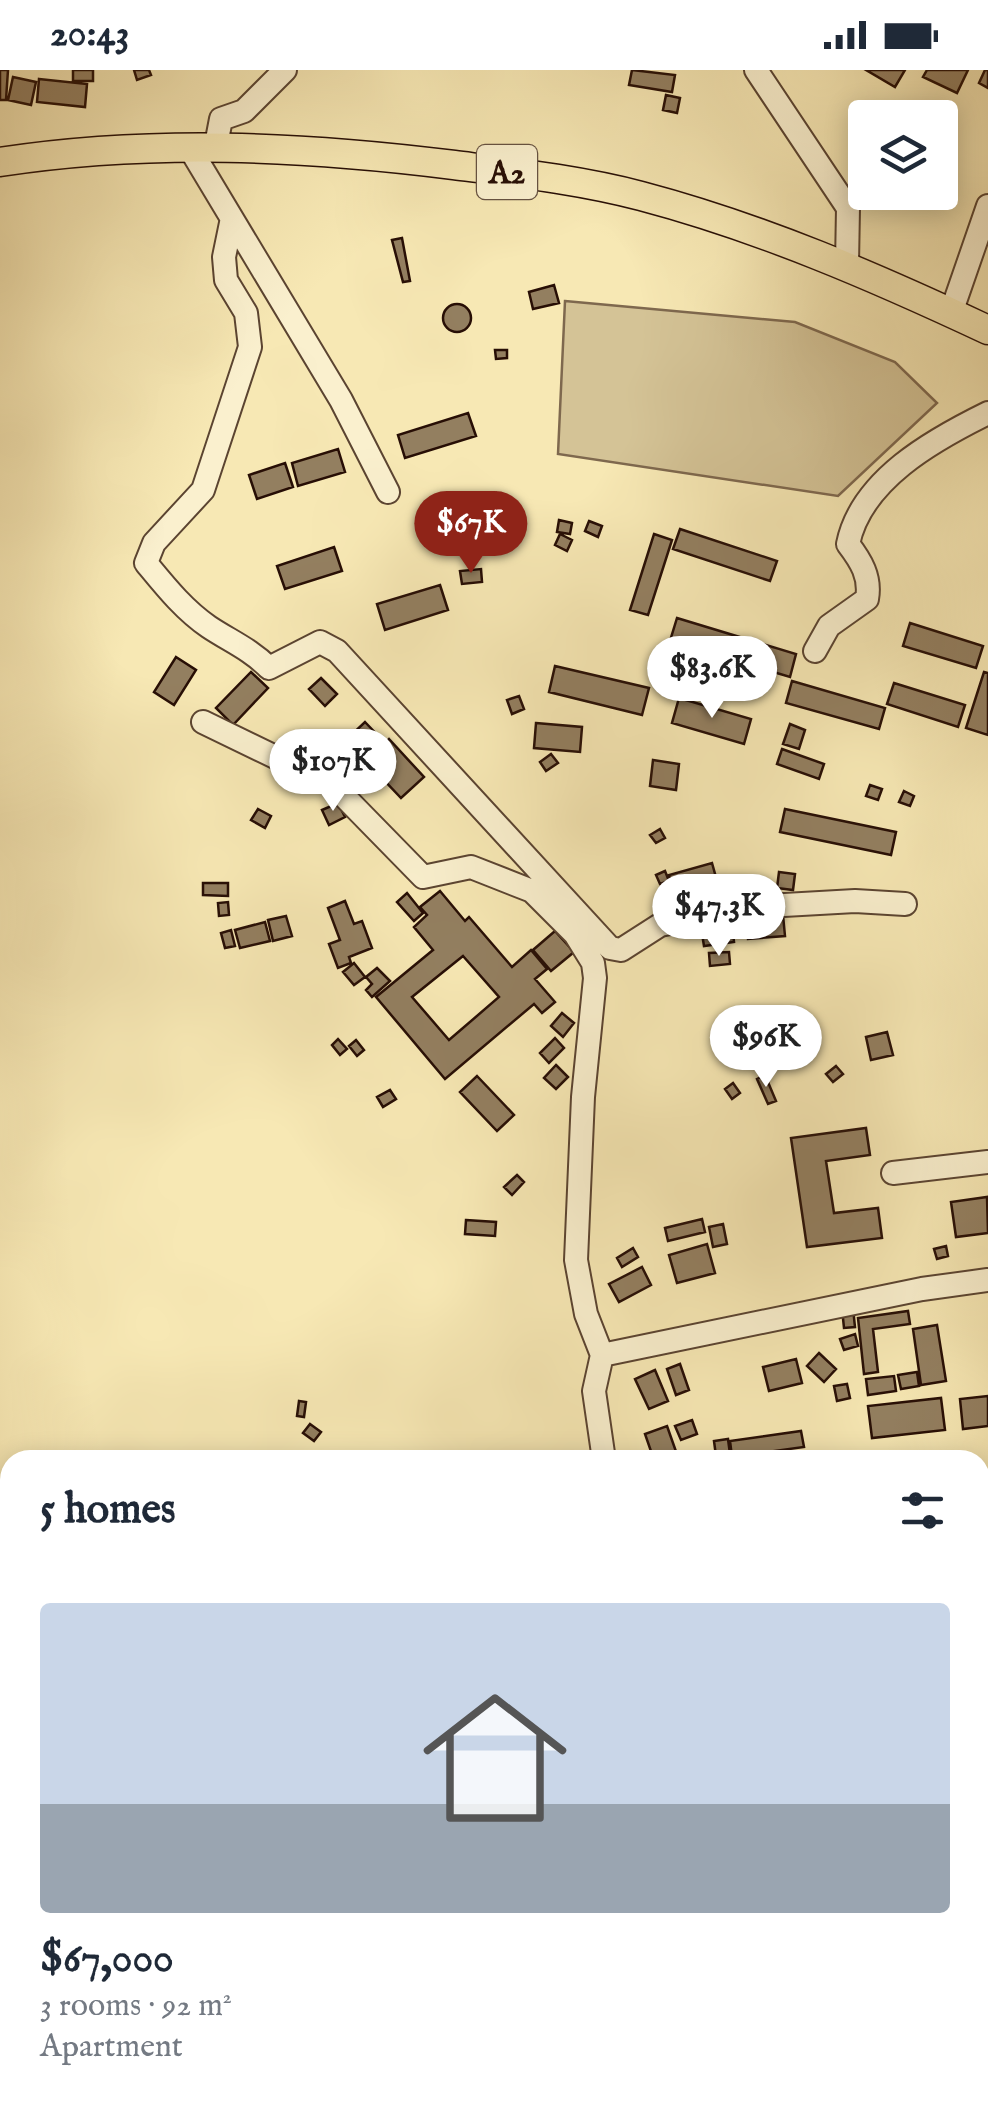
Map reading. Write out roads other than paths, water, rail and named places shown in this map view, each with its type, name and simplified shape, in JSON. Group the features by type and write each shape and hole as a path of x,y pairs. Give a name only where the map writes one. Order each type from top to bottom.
{"main road":[{"name":"A2","path":"0,162 203,146 397,158 534,175 658,201 848,264 988,330"}],"street":[{"path":"285,70 244,112 221,120 203,146 232,223 342,400 388,492"},
{"path":"756,70 848,208 848,264"},
{"path":"952,313 988,206"},
{"path":"232,223 224,257 226,280 246,313 250,348 202,490 154,543 146,563 174,597 209,627 247,647 269,668 288,662 304,648 320,642 337,651 610,948 621,950 660,925 750,907 855,901 905,904"},
{"path":"816,651 829,626 866,598 869,586 860,560 848,544 852,520 867,500 936,438 988,414"},
{"path":"203,722 333,785 423,877 471,867 532,891 585,948 595,978 576,1260 586,1314 602,1355 594,1392 603,1450"},
{"path":"894,1173 988,1162"},
{"path":"602,1355 922,1288 988,1280"}]}
